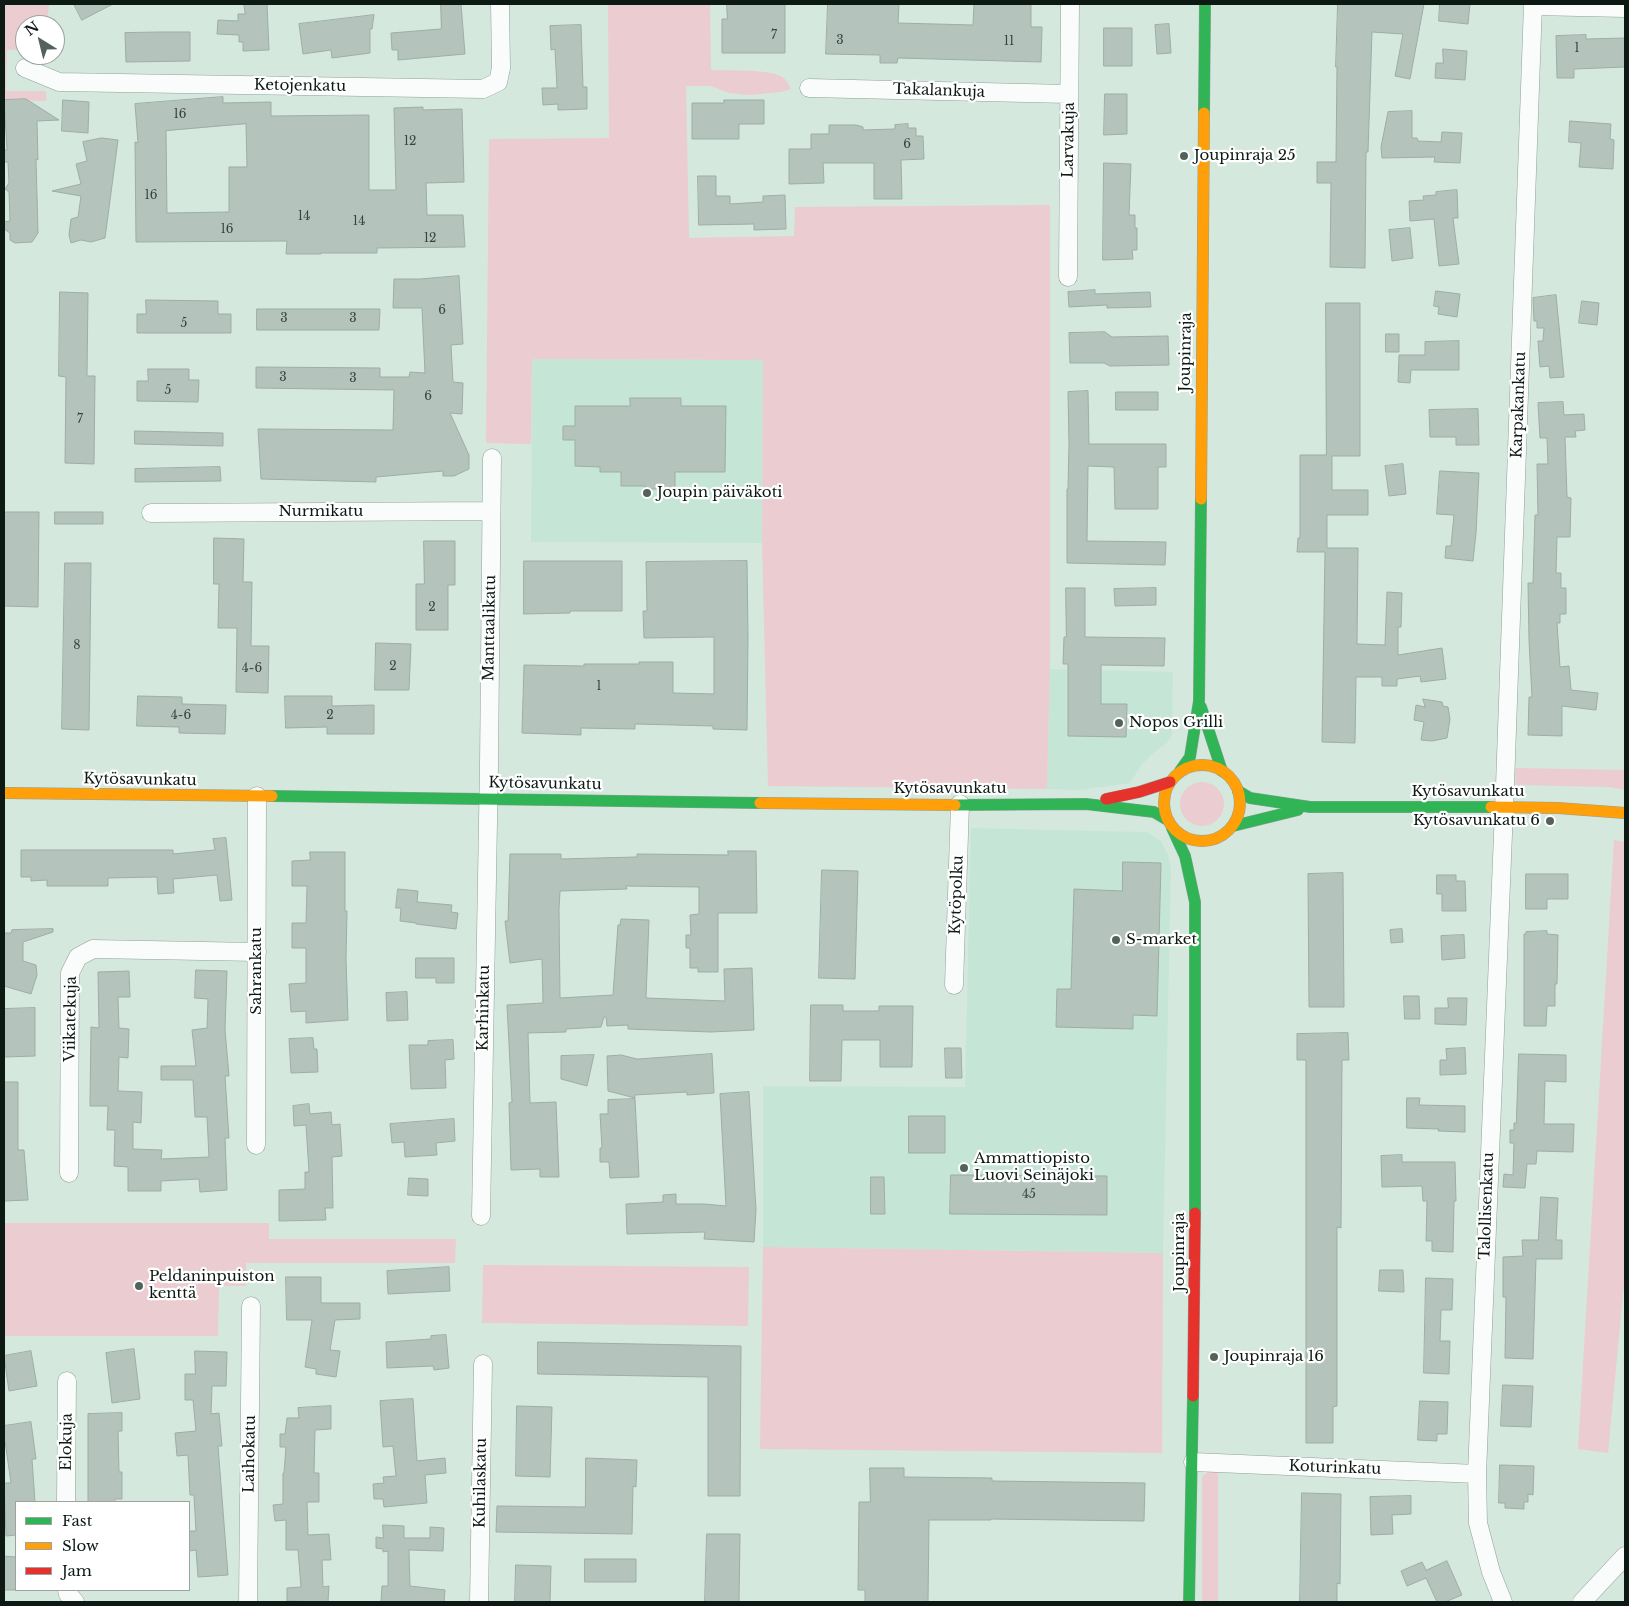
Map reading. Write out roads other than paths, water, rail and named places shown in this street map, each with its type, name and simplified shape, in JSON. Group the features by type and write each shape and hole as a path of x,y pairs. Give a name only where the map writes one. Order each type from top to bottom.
{"street":[{"name":"Ketojenkatu","path":"25,68 59,82 484,89 498,82 500,75 500,4"},
{"name":"Larvakuja","path":"1068,277 1070,4"},
{"name":"Joupinraja","path":"1180,771 1190,757 1199,701 1205,4"},
{"path":"1533,5 1625,8"},
{"name":"Karpakankatu","path":"1503,807 1533,5"},
{"name":"Takalankuja","path":"809,88 1069,94"},
{"name":"Manttaalikatu","path":"488,799 492,458"},
{"name":"Nurmikatu","path":"151,513 491,511"},
{"name":"Joupinraja","path":"1199,701 1222,771"},
{"path":"1212,766 1222,771 1232,780 1238,791 1240,803 1238,816 1233,826 1209,846 1180,836 1169,823 1163,806 1164,794 1170,782 1180,771 1190,767 1212,766"},
{"name":"Kytösavunkatu","path":"1086,804 1139,792 1170,782"},
{"name":"Kytösavunkatu","path":"1238,791 1250,798 1310,806 1558,808 1625,814"},
{"name":"Kytösavunkatu","path":"4,793 1086,804 1154,812 1169,823"},
{"name":"Sahrankatu","path":"256,1146 257,796"},
{"name":"Karhinkatu","path":"481,1216 488,799"},
{"name":"Kytöpolku","path":"954,986 960,804"},
{"name":"Kytösavunkatu","path":"1233,826 1310,806"},
{"name":"Talollisenkatu","path":"1503,807 1477,1474 1478,1523 1491,1572 1503,1602"},
{"name":"Joupinraja","path":"1169,823 1185,856 1195,902 1193,1462 1189,1602"},
{"name":"Joupinraja","path":"1195,902 1202,878"},
{"name":"Viikatekuja","path":"69,1173 70,973 78,957 93,950 257,952"},
{"name":"Laihokatu","path":"248,1602 251,1306"},
{"name":"Kuhilaskatu","path":"479,1602 483,1364"},
{"name":"Elokuja","path":"66,1501 68,1381"},
{"name":"Koturinkatu","path":"1193,1462 1477,1474"},
{"path":"1582,1602 1625,1556"},
{"path":"67,1591 75,1602"}],"place":[{"name":"Joupinraja 25","path":"1184,156"},
{"name":"Joupin päiväkoti","path":"647,493"},
{"name":"Nopos Grilli","path":"1119,723"},
{"name":"Kytösavunkatu 6","path":"1550,821"},
{"name":"S-market","path":"1116,940"},
{"name":"Ammattiopisto Luovi Seinäjoki","path":"964,1168"},
{"name":"Peldaninpuiston kenttä","path":"139,1286"},
{"name":"Joupinraja 16","path":"1214,1357"}]}
